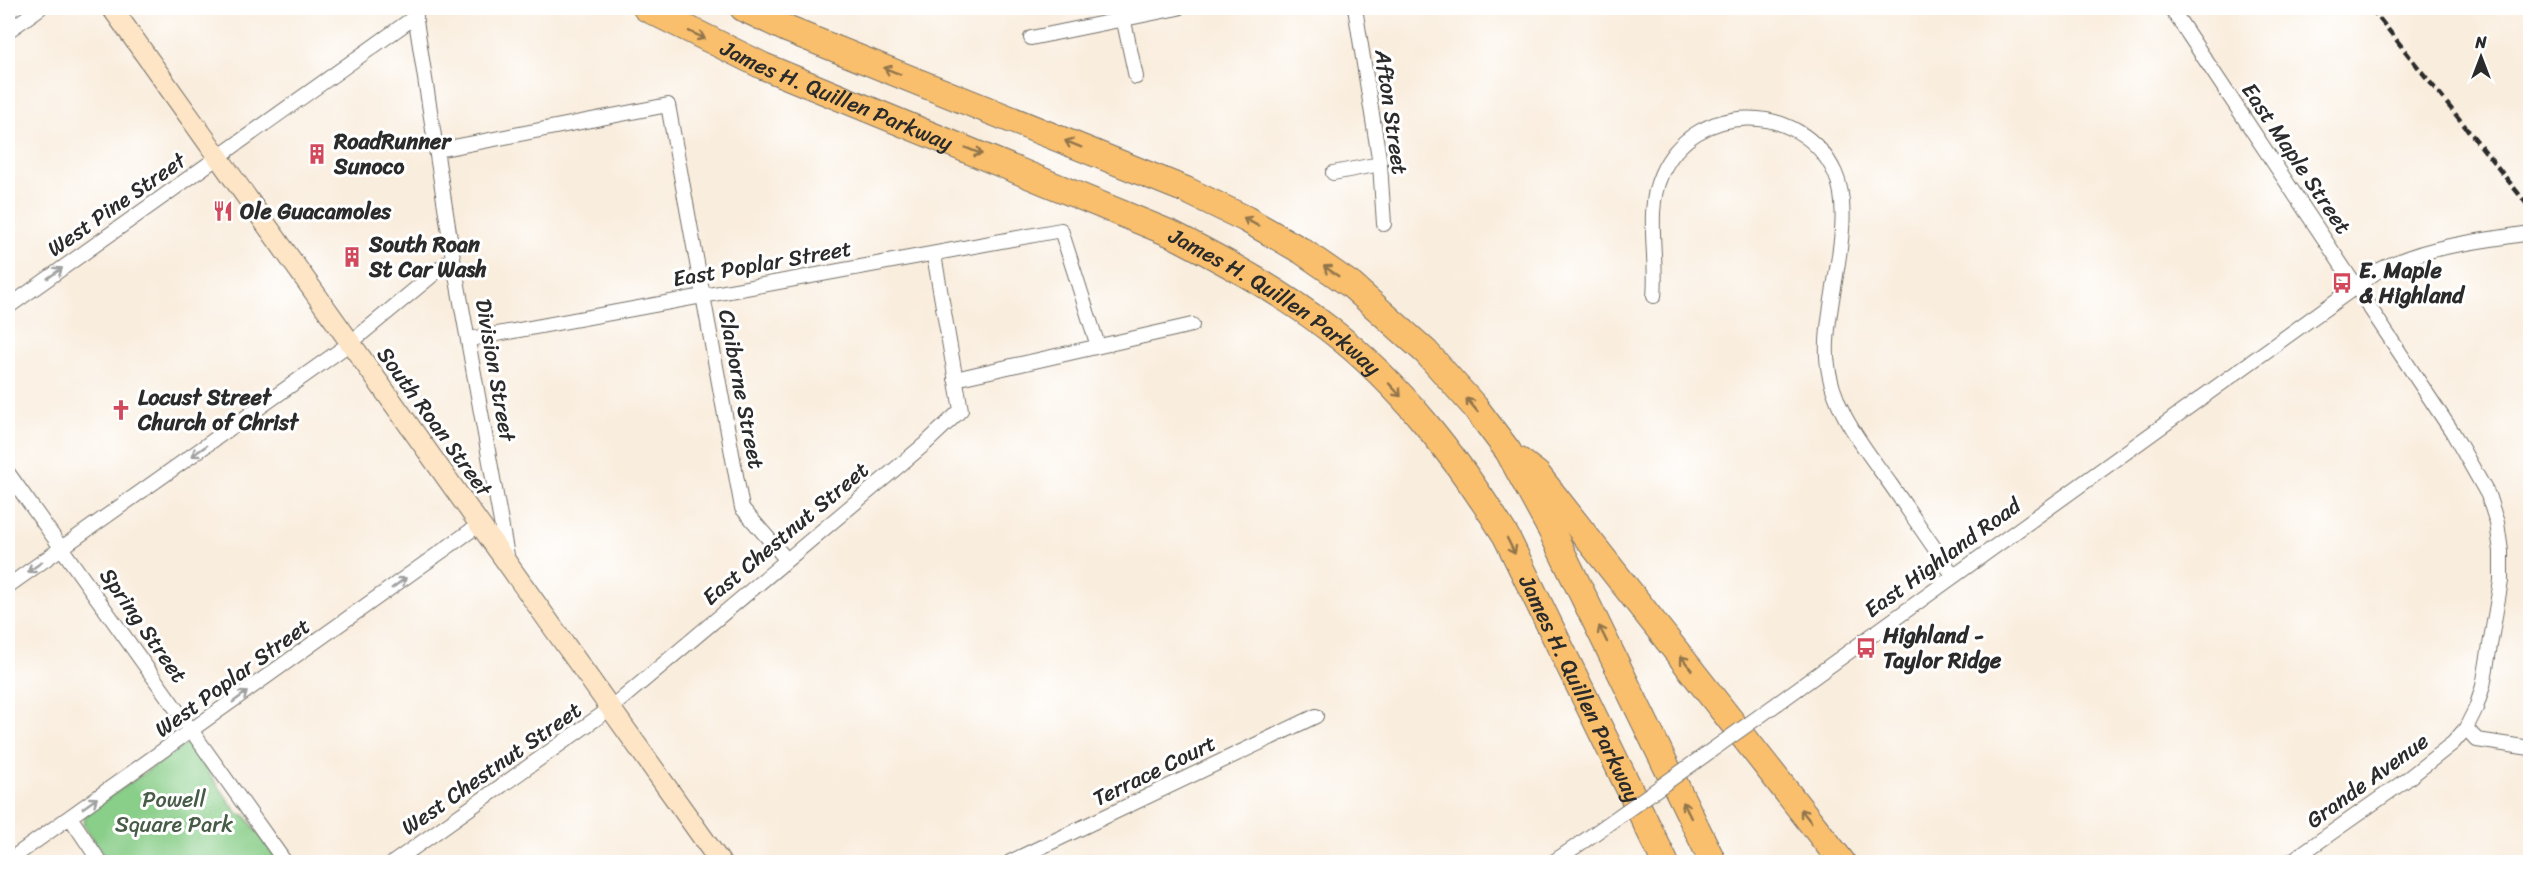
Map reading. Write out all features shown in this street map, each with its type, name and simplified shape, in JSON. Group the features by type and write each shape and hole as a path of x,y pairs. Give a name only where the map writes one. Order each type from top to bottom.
{"highway":[{"name":"James H. Quillen Parkway","path":"646,8 763,66 1174,235 1264,284 1331,330 1382,377 1433,431 1500,527 1665,862"},
{"name":"James H. Quillen Parkway","path":"743,8 789,30 1186,190 1246,219 1302,251 1351,285 1426,352 1475,407 1508,451 1586,600 1713,862"},
{"path":"1508,451 1537,474 1842,862"}],"main road":[{"name":"South Roan Street","path":"112,8 720,862"}],"street":[{"path":"8,31 40,8"},
{"path":"1031,38 1122,12 1178,8"},
{"name":"Afton Street","path":"1355,8 1380,164 1384,224"},
{"name":"East Maple Street","path":"2171,8 2356,285 2472,464 2488,495 2497,523 2501,581 2483,686 2466,728"},
{"name":"West Pine Street","path":"8,307 220,157 415,12"},
{"name":"Division Street","path":"415,12 453,258 470,339 508,563"},
{"path":"1122,12 1136,77"},
{"name":"Claiborne Street","path":"438,150 668,105 742,508 786,560"},
{"path":"1654,296 1656,193 1665,167 1683,143 1698,131 1714,123 1743,118 1777,123 1810,141 1826,157 1835,172 1842,204 1828,329 1827,356 1832,387 1848,424 1953,574"},
{"path":"1333,173 1380,164"},
{"name":"East Poplar Street","path":"470,339 1061,230 1098,346"},
{"name":"East Highland Road","path":"1553,862 1778,703 1953,574 2356,285 2392,263 2415,253 2440,246 2530,233"},
{"name":"East Chestnut Street","path":"612,708 926,444 961,410 934,255"},
{"path":"8,586 350,344 453,258"},
{"path":"955,379 1192,325"},
{"name":"Spring Street","path":"8,472 285,862"},
{"name":"West Poplar Street","path":"8,861 480,524"},
{"name":"West Chestnut Street","path":"394,862 612,708"},
{"name":"Terrace Court","path":"1010,862 1316,716"},
{"path":"2466,728 2477,740 2530,748"},
{"name":"Grande Avenue","path":"2290,862 2406,780 2452,743 2466,728"},
{"path":"70,817 100,862"}],"green space":[{"name":"Powell Square Park","path":"190,741 202,755 201,762 238,814 245,815 279,862 107,862 83,824 86,813"}],"railway":[{"path":"2371,8 2530,208"}],"place":[{"name":"RoadRunner Sunoco","path":"317,154"},
{"name":"Ole Guacamoles","path":"223,211"},
{"name":"South Roan St Car Wash","path":"352,257"},
{"name":"E. Maple & Highland","path":"2342,283"},
{"name":"Locust Street Church of Christ","path":"121,410"},
{"name":"Highland - Taylor Ridge","path":"1866,648"}]}
